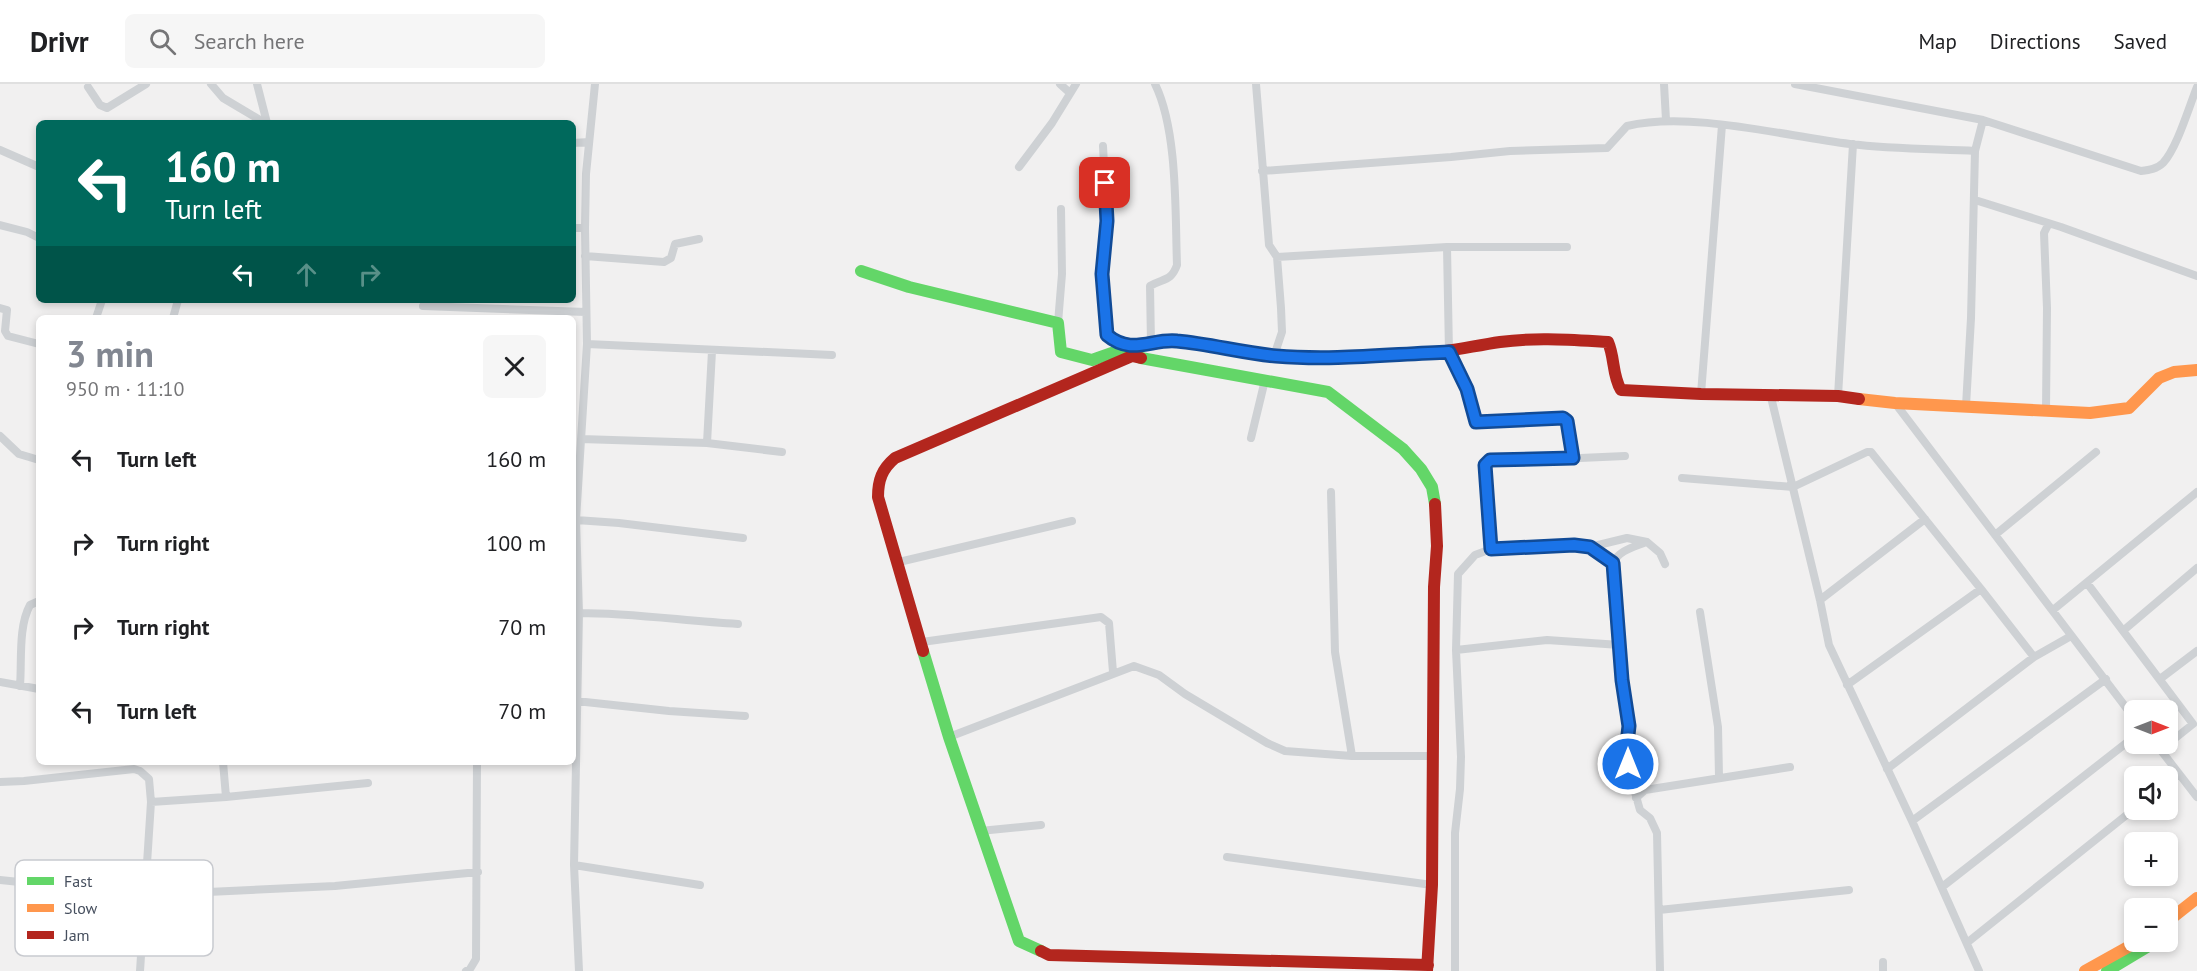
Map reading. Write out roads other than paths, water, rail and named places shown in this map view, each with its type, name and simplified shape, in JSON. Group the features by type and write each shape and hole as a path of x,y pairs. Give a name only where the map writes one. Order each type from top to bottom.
{"main road":[{"path":"861,271 909,287 1058,323 1061,352 1092,360 1132,346 1175,340 1274,356 1329,359 1449,352 1500,342 1551,339 1608,342 1612,350 1614,381 1621,390 1838,396 1895,403 2090,413 2129,408 2155,379 2165,374 2197,370"},
{"path":"1132,356 1265,380 1328,392 1403,448 1421,469 1432,487 1437,546 1434,587 1432,885 1427,968 1049,956 1019,940 980,831 949,737 878,497 880,473 895,458 1132,356"},
{"path":"2178,913 2197,898"},
{"path":"2178,925 2197,911"},
{"path":"2085,971 2124,949"},
{"path":"2107,971 2138,952"}],"street":[{"path":"88,87 100,105 107,108 146,84"},
{"path":"212,84 223,98 261,120"},
{"path":"257,84 265,120"},
{"path":"595,84 589,142 585,228 586,344 576,520 743,538"},
{"path":"1060,84 1070,93"},
{"path":"1019,167 1052,123 1076,84"},
{"path":"1151,344 1150,286 1169,279 1174,274 1177,265 1168,123 1161,96 1155,84"},
{"path":"1256,84 1269,245 1277,256 1281,332 1274,356"},
{"path":"1664,84 1666,120"},
{"path":"1795,84 1983,120 2141,171 2150,170 2163,163 2172,149 2197,87"},
{"path":"1262,171 1510,151 1607,148 1627,126 1666,120 1722,125 1853,144 1975,151"},
{"path":"1966,406 1975,151 1983,120"},
{"path":"1701,394 1722,125"},
{"path":"576,143 589,142"},
{"path":"1838,396 1853,144"},
{"path":"1103,146 1107,221 1102,274 1107,335 1114,341 1132,346"},
{"path":"0,150 36,166"},
{"path":"1975,200 2051,224 2197,276"},
{"path":"1058,323 1062,274 1061,208"},
{"path":"2046,411 2047,308 2044,233 2051,224"},
{"path":"0,225 36,236"},
{"path":"576,228 585,228"},
{"path":"585,255 664,262 671,258 675,244 699,239"},
{"path":"1277,256 1447,247 1567,247"},
{"path":"1447,247 1449,352 1467,389 1476,422 1563,418 1567,421 1570,431 1573,458"},
{"path":"423,306 586,312"},
{"path":"0,308 7,309 5,331 8,336 36,343"},
{"path":"586,344 831,355"},
{"path":"707,443 712,351"},
{"path":"1251,438 1265,380"},
{"path":"1770,393 1829,645 1968,942 1979,971"},
{"path":"1895,403 2124,704"},
{"path":"0,436 19,454 36,459"},
{"path":"580,439 707,443 782,452"},
{"path":"1682,478 1793,487 1871,452 2034,657"},
{"path":"1995,535 2096,452"},
{"path":"1491,549 1485,465 1487,462 1625,456"},
{"path":"1331,492 1335,652 1352,756"},
{"path":"2053,610 2197,492"},
{"path":"1820,600 1925,519"},
{"path":"899,562 1072,521"},
{"path":"1455,971 1455,854 1461,757 1456,650 1458,574 1475,555 1491,549 1574,545 1590,547 1627,538 1647,542 1660,553 1665,564"},
{"path":"1647,542 1622,552 1616,556 1613,563 1622,680 1629,726 1626,752 1640,810 1650,818 1657,832 1660,971"},
{"path":"1590,547 1613,563"},
{"path":"576,566 579,613 576,701 745,716"},
{"path":"2124,630 2197,568"},
{"path":"2087,583 2195,723 2178,735"},
{"path":"1847,685 1981,589"},
{"path":"20,686 23,633 27,610 30,604 36,602"},
{"path":"1700,612 1718,727 1719,777"},
{"path":"579,613 610,613 691,622 738,624"},
{"path":"922,642 1101,617 1109,623 1113,672"},
{"path":"1887,769 2034,657 2071,636"},
{"path":"1456,650 1547,640 1620,645"},
{"path":"2160,679 2197,651"},
{"path":"949,737 1113,672 1134,666 1146,669 1267,743 1285,751 1352,756 1432,756"},
{"path":"1912,821 2106,679"},
{"path":"0,682 36,689"},
{"path":"1942,887 2124,745"},
{"path":"2168,754 2179,774 2197,797"},
{"path":"224,765 226,797"},
{"path":"466,971 476,959 477,765"},
{"path":"575,765 574,865 579,971"},
{"path":"1636,798 1645,790 1790,767"},
{"path":"0,782 24,782 134,769 145,774 149,779 150,802 146,860"},
{"path":"150,802 368,783"},
{"path":"1968,942 2124,817"},
{"path":"980,831 1041,825"},
{"path":"1227,857 1432,885"},
{"path":"574,865 700,885"},
{"path":"213,892 335,886 478,872"},
{"path":"0,880 15,882"},
{"path":"1659,910 1849,890"},
{"path":"140,971 141,956"}]}
